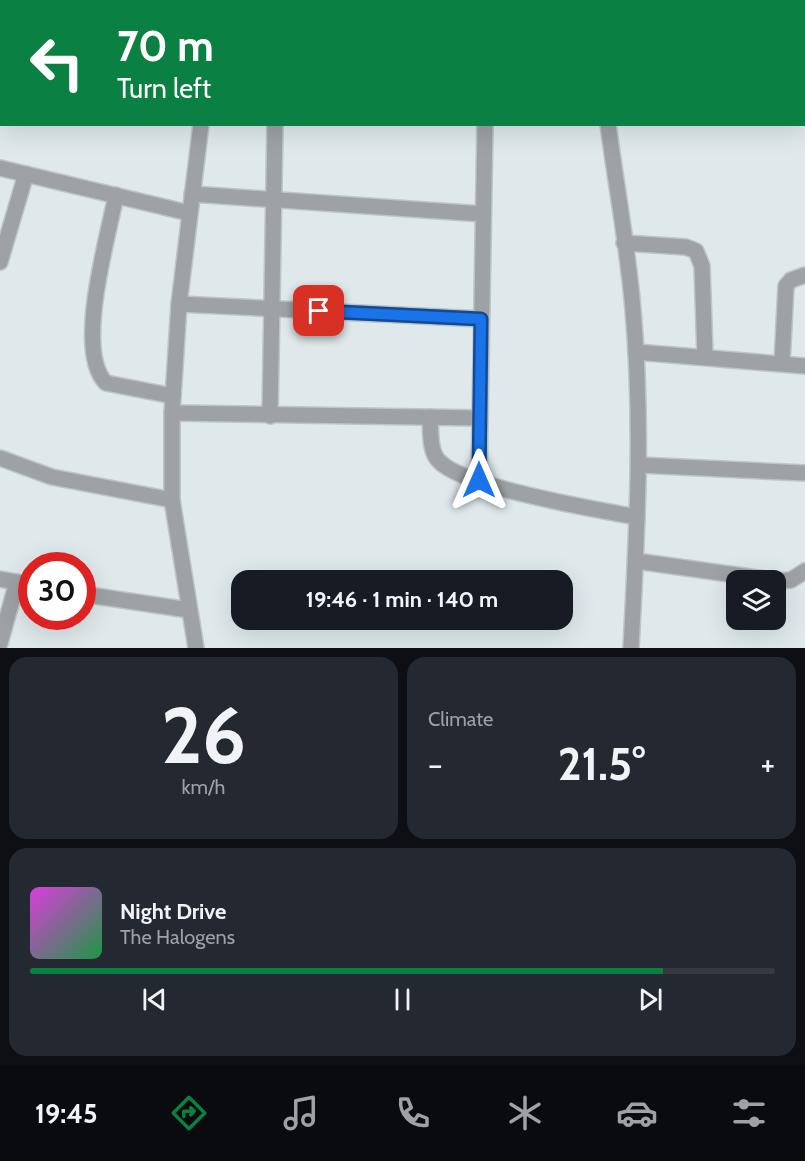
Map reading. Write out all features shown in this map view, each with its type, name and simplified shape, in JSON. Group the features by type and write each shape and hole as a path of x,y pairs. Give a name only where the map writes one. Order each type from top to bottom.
{"street":[{"path":"196,648 172,500 172,413 179,304 201,126"},
{"path":"270,416 275,126"},
{"path":"479,480 485,126"},
{"path":"608,126 636,352 639,465 631,648"},
{"path":"0,168 189,213"},
{"path":"0,262 27,174"},
{"path":"192,194 483,214"},
{"path":"116,195 90,334 94,366 105,383 173,396"},
{"path":"624,243 686,247 696,251 702,266 705,356"},
{"path":"782,363 786,286 791,280 805,275"},
{"path":"179,304 481,319"},
{"path":"636,352 805,366"},
{"path":"172,413 479,418"},
{"path":"430,417 433,453 447,469 479,480 581,507 637,516"},
{"path":"0,458 52,477 172,500"},
{"path":"639,465 805,473"},
{"path":"636,561 726,574"},
{"path":"786,580 791,580 805,571"},
{"path":"0,579 18,583"},
{"path":"96,596 189,610"},
{"path":"0,643 18,599"}],"route":[{"path":"319,311 481,319 479,480"}]}
